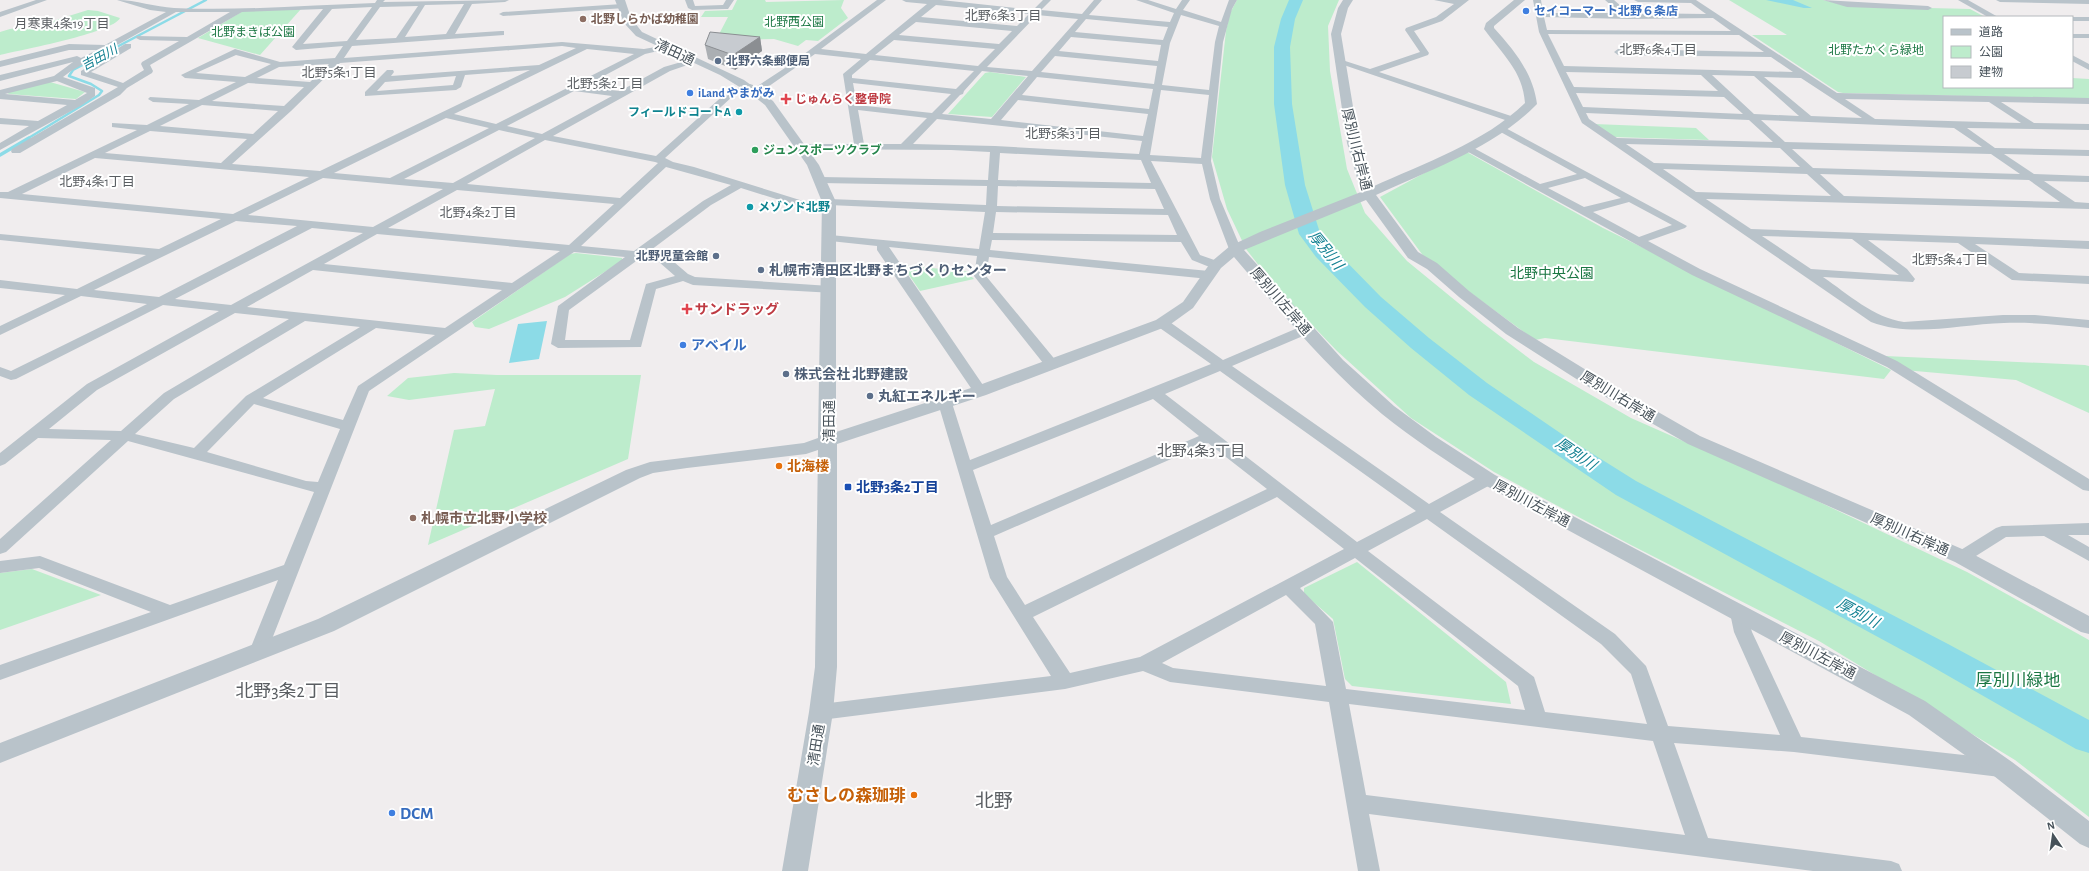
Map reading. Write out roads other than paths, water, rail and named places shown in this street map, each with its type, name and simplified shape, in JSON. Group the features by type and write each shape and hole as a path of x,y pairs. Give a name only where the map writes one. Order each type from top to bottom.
{"street":[{"path":"0,15 43,0"},
{"path":"121,0 156,10 241,10 329,7 379,2 423,3 505,0 500,49"},
{"path":"139,5 150,0"},
{"path":"0,92 57,78 68,69 104,47 195,0"},
{"path":"176,20 216,0"},
{"path":"16,152 118,93 124,86 149,71 145,64 259,0"},
{"path":"690,0 692,8 725,7 730,0"},
{"path":"258,652 322,488 363,389 445,332 571,249 622,201 661,160 730,94 753,89 813,51 882,0"},
{"path":"906,0 935,1 1172,25"},
{"path":"905,146 960,92 981,68 1047,0"},
{"path":"994,122 1098,0"},
{"path":"1143,0 1223,25"},
{"path":"1186,0 1178,12 1166,43 1144,157 1185,240 1196,257 1212,270"},
{"name":"厚別川左岸通","path":"1233,0 1228,9 1219,42 1212,92 1206,161 1215,199 1235,249 1305,330 1374,398 1442,450 1488,480 1917,708 2003,769 2089,836"},
{"name":"厚別川右岸通","path":"1348,0 1343,8 1336,34 1339,62 1353,143 1367,189 1413,255 1432,266 1464,294 1512,331 1598,384 1694,440 1962,557 2089,626"},
{"path":"1438,0 1463,1"},
{"path":"0,753 326,625 633,474 650,468 687,462 806,448 980,391 1162,323 1188,305 1212,270 1235,249 1265,235 1348,203 1367,189 1466,148 1514,120 1531,104 1531,96 1516,60 1510,51 1489,29 1489,25 1520,0"},
{"path":"1537,0 1543,32 1584,121 1750,232 1876,319 1889,324 1904,326 2003,318 2035,319 2089,324"},
{"path":"1609,0 1648,32"},
{"path":"1638,0 1691,0 1872,122"},
{"path":"1827,0 1847,5 1928,8 1914,0"},
{"path":"1962,0 1992,16"},
{"path":"2000,0 2089,2"},
{"path":"859,146 847,74 935,1"},
{"path":"1371,72 1426,53 1409,30 1439,19 1463,1"},
{"path":"13,2 26,6"},
{"path":"224,166 288,109 337,61 379,2"},
{"path":"449,37 468,2"},
{"path":"400,40 423,3"},
{"path":"329,7 296,47 449,37 502,24 621,3"},
{"name":"清田通","path":"621,3 624,16 632,28 647,39 753,89 769,104 802,147 821,180 829,207 830,290 827,634 821,712 795,871"},
{"path":"1540,15 1716,16"},
{"path":"914,19 1018,29"},
{"path":"2073,19 2089,19"},
{"path":"124,86 84,73 140,38 162,28"},
{"path":"1543,32 1612,42 1774,55"},
{"path":"1612,42 1648,32 1742,33"},
{"path":"1069,34 1166,43"},
{"path":"2073,36 2089,36"},
{"path":"892,37 1001,47"},
{"path":"140,38 190,39"},
{"path":"1612,42 1629,71"},
{"path":"3,197 149,128 277,65 562,44 644,52"},
{"path":"0,64 69,47 104,47"},
{"path":"0,331 584,47"},
{"path":"392,181 644,52 664,47"},
{"path":"813,51 1212,92"},
{"path":"277,65 276,63 235,52 185,75 313,85"},
{"path":"1052,53 1163,64"},
{"path":"0,78 89,56"},
{"path":"400,56 384,79 368,94 456,87 462,73"},
{"path":"2073,57 2089,56"},
{"path":"2073,58 2089,66"},
{"path":"0,461 92,387 620,94 667,69 695,61"},
{"path":"1339,62 1514,120"},
{"path":"384,79 543,67"},
{"path":"1561,70 1803,75"},
{"path":"1704,73 1841,199"},
{"path":"1756,74 1808,119"},
{"path":"0,147 79,103 92,94 92,90 57,78"},
{"path":"848,80 960,92"},
{"path":"572,88 620,94"},
{"path":"1570,90 1728,94"},
{"path":"0,96 79,103"},
{"path":"1834,96 2089,101"},
{"path":"1015,97 1153,112"},
{"path":"153,99 288,109"},
{"path":"1991,99 2033,126"},
{"path":"852,106 1147,139"},
{"path":"1579,110 1872,122 2089,127"},
{"path":"446,115 543,137 661,160 740,185 829,207 1171,212"},
{"path":"0,121 41,124"},
{"path":"1956,124 2073,206"},
{"path":"115,125 257,137"},
{"path":"1500,128 1681,226 1638,241"},
{"path":"1613,141 2089,153"},
{"path":"802,147 905,146 995,149 1206,161"},
{"path":"1466,148 1638,241 1734,290 1892,364 2089,486"},
{"path":"995,149 991,209 980,276 1052,365"},
{"path":"94,154 622,201"},
{"path":"1652,166 2089,179"},
{"path":"1539,187 1585,175"},
{"path":"821,180 1159,186"},
{"path":"684,277 650,287 636,344 558,344 563,309 707,203 740,185"},
{"path":"1695,195 2089,206"},
{"path":"3,197 638,255 663,259 684,277 693,281 830,290"},
{"path":"1583,211 1630,199"},
{"path":"0,371 11,376 310,224"},
{"path":"1750,232 2089,245"},
{"path":"986,236 1185,240"},
{"path":"1809,273 1909,279 1903,272 1855,236"},
{"path":"0,237 160,253"},
{"path":"830,238 983,253 1212,270"},
{"path":"1961,240 2016,277 2089,280"},
{"path":"882,242 883,250 980,391"},
{"path":"309,266 512,287"},
{"path":"0,284 162,300 231,310 445,332"},
{"path":"0,548 169,396 302,317"},
{"path":"1162,323 1608,639 1626,656 1639,671 1700,847"},
{"path":"197,454 251,399 372,325"},
{"path":"966,467 1155,392 1305,330"},
{"path":"1155,392 1210,438 1527,682 1536,718"},
{"path":"251,399 347,426"},
{"path":"945,403 966,467 984,534 999,578 1065,682"},
{"path":"35,433 124,436 197,454 305,486 322,488"},
{"path":"984,534 1210,438"},
{"path":"821,712 1065,682 1145,663 1488,480"},
{"path":"1023,614 1277,490"},
{"path":"1962,557 2002,532 2089,529"},
{"path":"2046,530 2089,555"},
{"path":"0,567 40,562 170,612"},
{"path":"0,673 290,569"},
{"path":"1288,587 1324,622 1369,871"},
{"path":"1739,613 1743,632 1794,744"},
{"path":"1145,663 1170,675 1338,696 1536,718 1661,734 1794,744 2003,769"},
{"path":"1357,803 1891,871"}],"water":[{"path":"1766,0 1793,0 1812,8 1804,8"},
{"path":"547,321 539,359 509,363 518,324"}],"waterway":[{"name":"吉田川","path":"27,139 99,95 102,91 91,84 69,76 73,70 206,0"},
{"name":"厚別川","path":"1296,0 1288,19 1282,47 1283,104 1295,185 1310,234 1324,252 1373,302 1420,343 1478,389 1559,445 1626,488 1936,653 2089,738"},
{"name":"吉田川","path":"0,155 29,138"}],"place":[{"name":"セイコーマート北野６条店","path":"1526,11"},
{"name":"北野しらかば幼稚園","path":"583,19"},
{"name":"北野六条郵便局","path":"718,61"},
{"name":"iLand やまがみ","path":"690,93"},
{"name":"じゅんらく整骨院","path":"786,99"},
{"name":"フィールドコートA","path":"739,112"},
{"name":"ジュンスポーツクラブ","path":"755,150"},
{"name":"メゾンド北野","path":"750,207"},
{"name":"北野児童会館","path":"716,256"},
{"name":"札幌市清田区北野まちづくりセンター","path":"761,270"},
{"name":"サンドラッグ","path":"687,309"},
{"name":"アベイル","path":"683,345"},
{"name":"株式会社 北野建設","path":"786,374"},
{"name":"丸紅エネルギー","path":"870,396"},
{"name":"北海楼","path":"779,466"},
{"name":"北野3条2丁目","path":"848,487"},
{"name":"札幌市立北野小学校","path":"413,518"},
{"name":"むさしの森珈琲","path":"914,795"},
{"name":"DCM","path":"392,813"}],"district":[{"name":"北野6条3丁目","path":"1003,15"},
{"name":"月寒東4条19丁目","path":"62,23"},
{"name":"北野6条4丁目","path":"1658,49"},
{"name":"北野5条1丁目","path":"339,72"},
{"name":"北野5条2丁目","path":"605,83"},
{"name":"北野5条3丁目","path":"1063,133"},
{"name":"北野4条1丁目","path":"97,181"},
{"name":"北野4条2丁目","path":"478,212"},
{"name":"北野5条4丁目","path":"1950,259"},
{"name":"北野4条3丁目","path":"1201,451"},
{"name":"北野3条2丁目","path":"288,691"},
{"name":"北野","path":"994,800"}],"park label":[{"name":"北野西公園","path":"794,22"},
{"name":"北野まきば公園","path":"253,32"},
{"name":"北野たかくら緑地","path":"1876,50"},
{"name":"北野中央公園","path":"1552,273"},
{"name":"厚別川緑地","path":"2018,680"}]}
